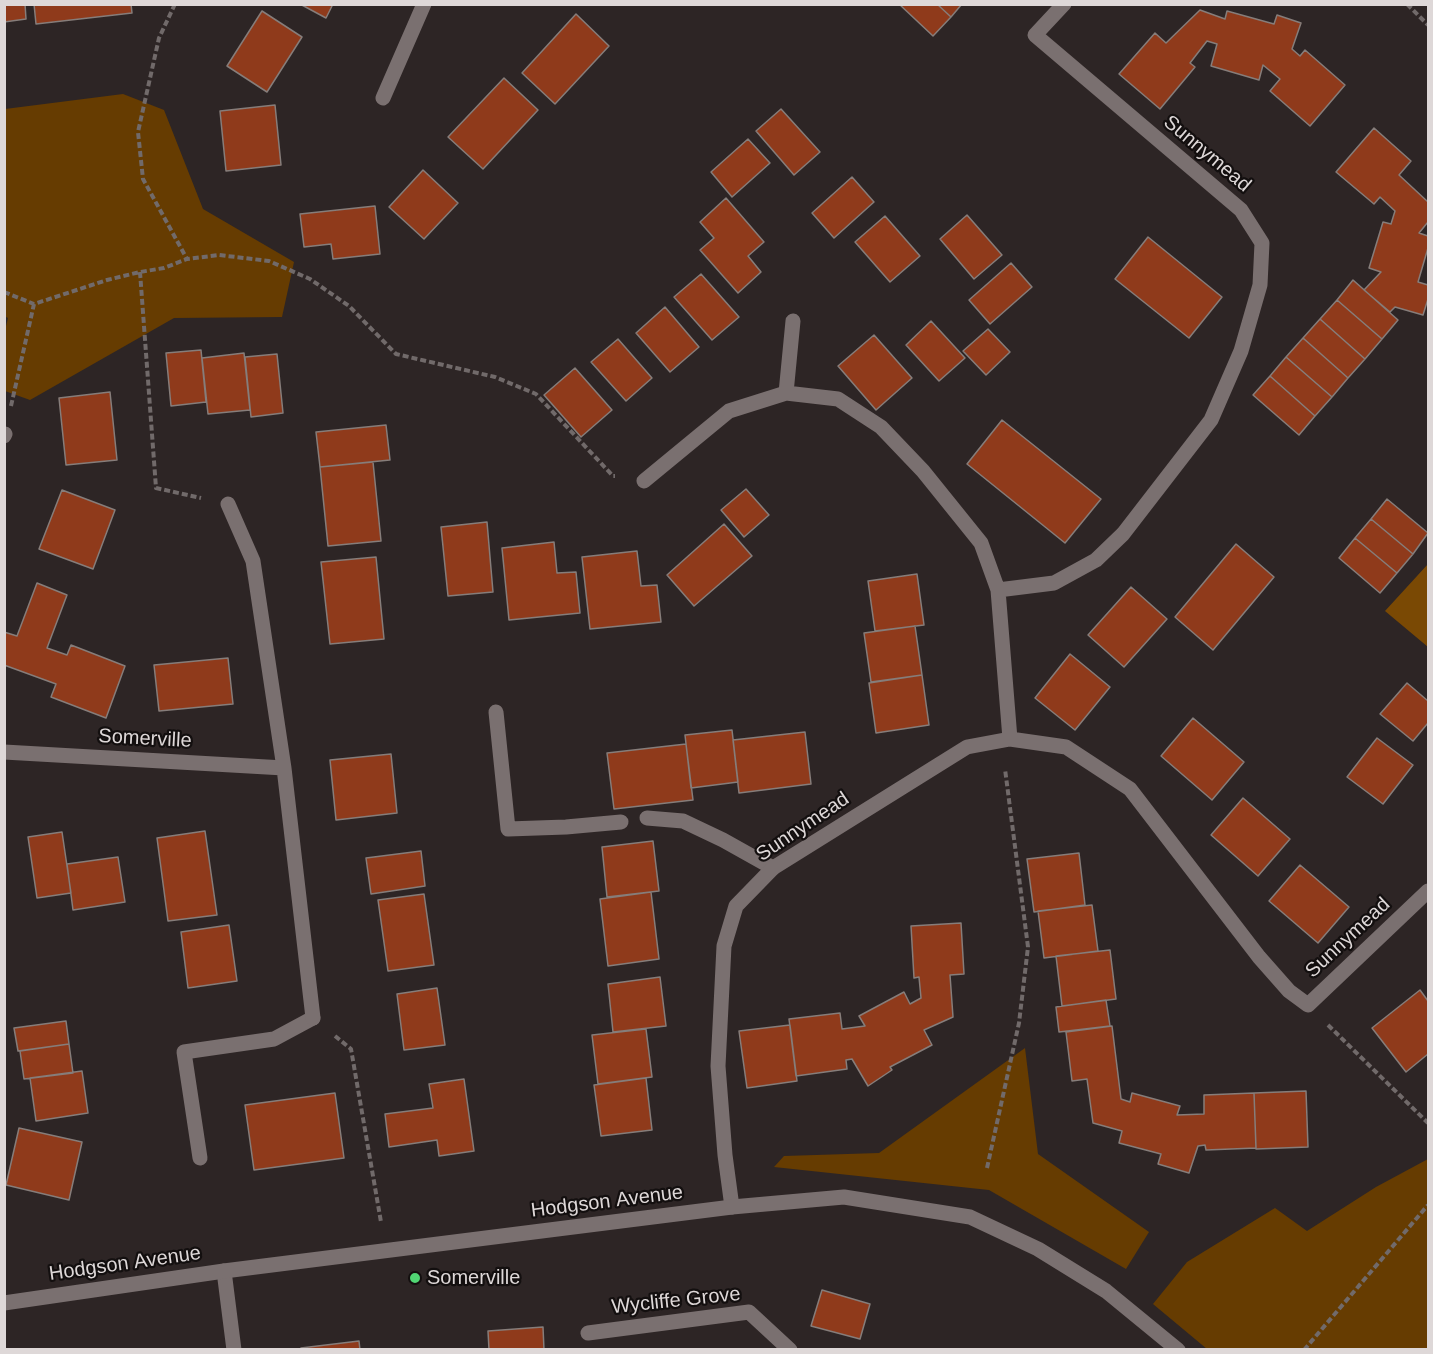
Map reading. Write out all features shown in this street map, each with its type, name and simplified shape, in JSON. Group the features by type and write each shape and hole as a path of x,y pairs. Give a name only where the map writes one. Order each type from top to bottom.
{"street":[{"path":"383,98 424,4"},
{"name":"Sunnymead","path":"998,590 1054,583 1096,560 1123,534 1210,420 1241,351 1260,285 1262,243 1241,210 1035,35 1064,4"},
{"path":"786,393 793,321"},
{"path":"644,481 729,411 786,393 838,399 881,427 923,471 981,543 998,590 1010,739"},
{"path":"200,1158 184,1052 274,1040 313,1018 284,768 254,561 228,504"},
{"path":"496,712 508,829 621,822"},
{"name":"Sunnymead","path":"732,1207 725,1155 718,1066 724,946 736,906 773,868 967,747 1010,739 1066,747 1130,789 1259,957 1289,991 1308,1005 1428,891"},
{"name":"Somerville","path":"4,752 284,768"},
{"path":"647,818 683,821 773,868"},
{"name":"Hodgson Avenue","path":"4,1303 224,1271 732,1207 844,1197 970,1217 1038,1249 1106,1291 1178,1350"},
{"path":"224,1271 234,1350"},
{"name":"Wycliffe Grove","path":"588,1333 749,1312 790,1350"}],"path":[{"path":"175,4 159,38 138,132 143,179 187,259"},
{"path":"1407,4 1428,25"},
{"path":"4,292 34,304 140,272 164,268 187,259 219,255 268,261 310,279 349,306 396,354 495,377 537,394 613,476 644,481"},
{"path":"140,272 156,488 228,504"},
{"path":"5,435 34,304"},
{"path":"987,1168 1018,1023 1028,947 1004,766 1010,739"},
{"path":"1308,1005 1428,1123"},
{"path":"313,1018 351,1050 386,1252"},
{"path":"1304,1350 1428,1205"}],"shaded area":[{"path":"123,94 164,110 203,209 294,262 282,317 174,318 30,400 5,391 4,334 8,318 4,316 5,109"},
{"path":"1428,564 1428,647 1385,611"},
{"path":"1025,1048 1038,1154 1149,1232 1126,1269 989,1190 774,1167 784,1156 879,1153"},
{"path":"1428,1159 1428,1349 1207,1349 1153,1304 1187,1262 1275,1208 1307,1231 1376,1187"}],"building":[{"path":"4,4 25,4 26,19 4,22"},
{"path":"34,4 131,4 132,13 36,24"},
{"path":"300,4 333,4 326,18"},
{"path":"899,4 937,4 951,17 933,36"},
{"path":"937,4 962,4 951,17"},
{"path":"1200,10 1225,19 1227,11 1274,24 1277,15 1301,23 1292,49 1300,56 1305,50 1345,85 1310,126 1270,91 1280,79 1263,65 1259,80 1211,66 1217,44 1207,41 1190,63 1195,67 1160,109 1119,74 1155,33 1166,43"},
{"path":"262,11 302,37 267,92 227,66"},
{"path":"576,14 609,46 555,104 522,73"},
{"path":"504,78 538,110 483,169 448,137"},
{"path":"275,105 281,165 226,171 220,111"},
{"path":"781,109 820,152 794,175 756,131"},
{"path":"1374,128 1411,161 1399,175 1428,202 1428,222 1419,233 1428,236 1428,248 1418,282 1428,285 1428,299 1423,315 1395,307 1390,312 1364,290 1381,272 1369,268 1383,222 1391,224 1395,211 1380,197 1374,204 1336,172"},
{"path":"748,139 770,163 732,197 711,172"},
{"path":"423,170 458,203 424,239 389,207"},
{"path":"852,177 874,202 834,238 812,213"},
{"path":"726,198 764,242 748,256 761,272 738,293 700,250 714,238 700,222"},
{"path":"375,206 380,254 333,259 331,244 304,247 300,214"},
{"path":"967,215 1002,255 974,279 940,239"},
{"path":"885,216 920,256 890,282 855,242"},
{"path":"1148,237 1222,297 1189,338 1115,279"},
{"path":"1011,263 1032,287 990,324 969,300"},
{"path":"701,274 739,317 712,340 674,297"},
{"path":"1353,280 1398,320 1382,339 1337,300"},
{"path":"1337,300 1382,339 1365,359 1320,319"},
{"path":"665,307 699,347 670,372 636,333"},
{"path":"1320,319 1365,359 1348,378 1303,338"},
{"path":"931,321 965,358 939,381 906,345"},
{"path":"988,329 1010,352 986,375 963,351"},
{"path":"874,335 912,378 876,410 838,366"},
{"path":"1303,338 1348,378 1332,397 1286,357"},
{"path":"618,339 652,378 626,401 591,362"},
{"path":"201,350 206,402 171,406 166,353"},
{"path":"244,353 250,410 208,414 202,358"},
{"path":"277,354 283,413 251,417 245,357"},
{"path":"1286,357 1332,397 1315,416 1270,376"},
{"path":"575,368 612,410 581,437 544,395"},
{"path":"1270,376 1315,416 1299,435 1253,395"},
{"path":"110,392 117,460 66,465 59,398"},
{"path":"1002,420 1101,499 1065,543 967,464"},
{"path":"386,425 390,460 320,467 316,432"},
{"path":"373,462 381,541 328,546 320,467"},
{"path":"746,489 769,515 744,537 721,510"},
{"path":"62,490 115,510 93,569 39,549"},
{"path":"1387,499 1428,533 1413,554 1371,519"},
{"path":"1371,519 1413,554 1397,573 1355,538"},
{"path":"487,522 493,592 448,596 441,527"},
{"path":"724,524 752,556 694,606 667,575"},
{"path":"1355,538 1397,573 1380,593 1339,558"},
{"path":"554,542 557,573 576,572 580,613 509,620 502,548"},
{"path":"1236,544 1274,577 1213,650 1175,617"},
{"path":"637,551 641,586 657,585 661,622 590,629 582,557"},
{"path":"376,557 384,639 330,644 321,562"},
{"path":"917,574 924,625 875,631 868,581"},
{"path":"37,583 67,595 47,648 67,655 71,645 125,666 106,718 51,697 56,684 4,665 4,632 17,636"},
{"path":"1131,587 1167,619 1124,667 1088,635"},
{"path":"915,626 922,675 871,682 864,633"},
{"path":"1070,654 1110,687 1075,730 1035,698"},
{"path":"228,658 233,704 159,711 154,665"},
{"path":"922,675 929,725 876,733 869,683"},
{"path":"1407,683 1428,701 1428,723 1413,741 1380,714"},
{"path":"1193,718 1244,762 1212,800 1161,756"},
{"path":"732,730 738,782 691,788 685,735"},
{"path":"805,732 811,784 739,793 733,740"},
{"path":"1377,738 1413,765 1383,804 1347,777"},
{"path":"686,744 693,800 614,809 607,753"},
{"path":"391,754 397,813 336,820 330,760"},
{"path":"1243,798 1290,839 1258,876 1211,835"},
{"path":"205,831 217,915 168,921 157,838"},
{"path":"62,832 71,893 37,898 28,837"},
{"path":"653,841 659,891 607,897 602,847"},
{"path":"421,851 425,886 371,894 366,858"},
{"path":"1079,853 1085,905 1034,912 1027,859"},
{"path":"118,857 125,902 73,910 67,864"},
{"path":"1300,865 1349,907 1318,943 1269,901"},
{"path":"651,892 659,959 608,966 600,899"},
{"path":"424,894 434,965 388,971 378,900"},
{"path":"1092,905 1098,951 1044,958 1038,911"},
{"path":"961,923 964,974 950,975 953,1017 924,1030 932,1045 890,1067 892,1070 868,1086 852,1059 846,1060 847,1069 796,1076 789,1019 840,1013 842,1029 865,1026 859,1016 904,992 910,1004 921,998 919,977 914,978 911,926"},
{"path":"229,925 237,981 188,988 181,932"},
{"path":"1110,950 1116,999 1062,1006 1056,956"},
{"path":"660,977 666,1026 613,1032 608,984"},
{"path":"437,988 445,1045 404,1050 397,994"},
{"path":"1420,990 1428,1001 1428,1054 1406,1072 1372,1028"},
{"path":"1106,1000 1110,1026 1059,1032 1056,1007"},
{"path":"66,1021 69,1044 18,1051 14,1028"},
{"path":"790,1025 797,1081 747,1088 739,1031"},
{"path":"1112,1026 1121,1099 1130,1102 1132,1093 1180,1106 1177,1115 1204,1114 1204,1095 1254,1093 1256,1148 1206,1150 1205,1145 1198,1146 1189,1173 1158,1164 1161,1154 1119,1143 1122,1131 1093,1123 1087,1079 1072,1081 1066,1032"},
{"path":"646,1029 652,1077 598,1084 592,1035"},
{"path":"69,1044 73,1073 24,1079 20,1051"},
{"path":"82,1071 88,1113 36,1121 30,1078"},
{"path":"646,1078 652,1130 601,1136 594,1085"},
{"path":"464,1079 474,1151 439,1156 437,1140 389,1147 385,1114 433,1108 429,1084"},
{"path":"1306,1091 1308,1147 1256,1149 1254,1093"},
{"path":"335,1093 344,1158 254,1170 245,1105"},
{"path":"19,1128 82,1142 69,1200 6,1185"},
{"path":"822,1290 870,1304 860,1339 811,1326"},
{"path":"543,1327 544,1350 489,1350 488,1331"},
{"path":"359,1341 360,1350 302,1350 301,1348"}],"place":[{"name":"Somerville","path":"415,1278"}]}
